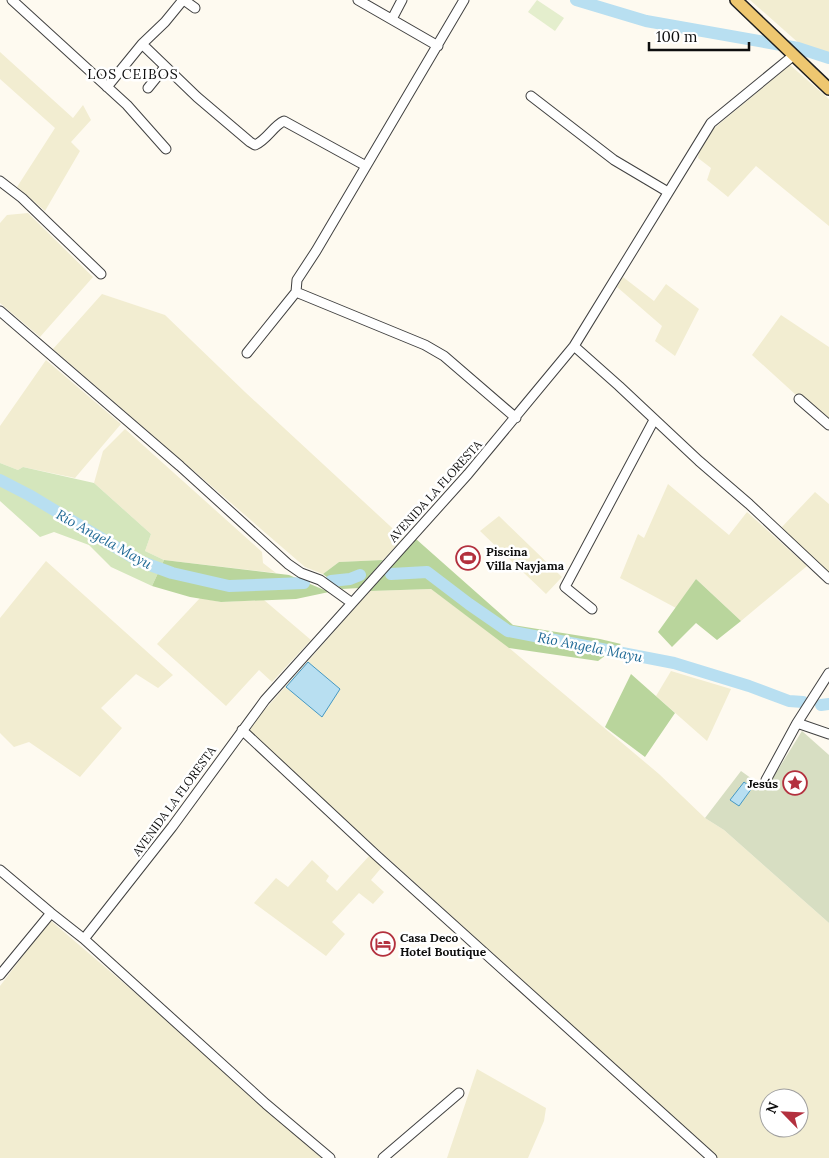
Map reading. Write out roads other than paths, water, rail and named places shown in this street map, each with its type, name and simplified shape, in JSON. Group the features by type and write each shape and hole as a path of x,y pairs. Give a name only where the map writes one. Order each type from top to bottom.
{"main road":[{"path":"736,0 829,89"}],"street":[{"path":"12,0 127,105 166,149"},
{"path":"107,87 142,44 165,22 183,0 195,8"},
{"path":"358,0 438,46"},
{"path":"392,19 402,0"},
{"path":"247,353 296,292 297,280 316,252 464,0"},
{"path":"142,44 165,67 250,142 260,143 284,121 366,166"},
{"name":"AVENIDA LA FLORESTA","path":"84,939 172,827 266,700 516,418 574,346 711,123 792,53"},
{"path":"148,88 165,67"},
{"path":"531,96 614,160 668,192"},
{"path":"0,180 22,198 102,274"},
{"path":"296,292 426,345 444,356 516,418"},
{"path":"0,312 180,466 288,564 301,573 320,580 352,603"},
{"path":"574,346 829,579"},
{"path":"799,399 829,425"},
{"path":"592,610 565,587 654,420"},
{"path":"766,780 829,672"},
{"path":"798,724 829,734"},
{"path":"242,730 376,855 712,1158"},
{"path":"0,870 84,939 266,1104 330,1158"},
{"path":"0,975 51,913"},
{"path":"383,1158 459,1093"}],"water":[{"path":"308,662 340,689 322,717 286,687"},
{"path":"744,782 752,788 739,806 730,800"}],"waterway":[{"path":"576,0 646,21 798,48 829,58"},
{"name":"Río Angela Mayu","path":"0,480 29,495 139,561 172,573 229,586 304,583"},
{"name":"Río Angela Mayu","path":"391,574 427,572 508,631 674,663 749,686 789,701 803,702"},
{"name":"Río Angela Mayu","path":"331,581 350,579 360,575"},
{"name":"Río Angela Mayu","path":"821,705 829,704"}],"place":[{"name":"Piscina Villa Nayjama","path":"468,558"},
{"name":"Jesús","path":"795,783"},
{"name":"Casa Deco Hotel Boutique","path":"383,944"}],"district":[{"name":"LOS CEIBOS","path":"133,74"}]}
